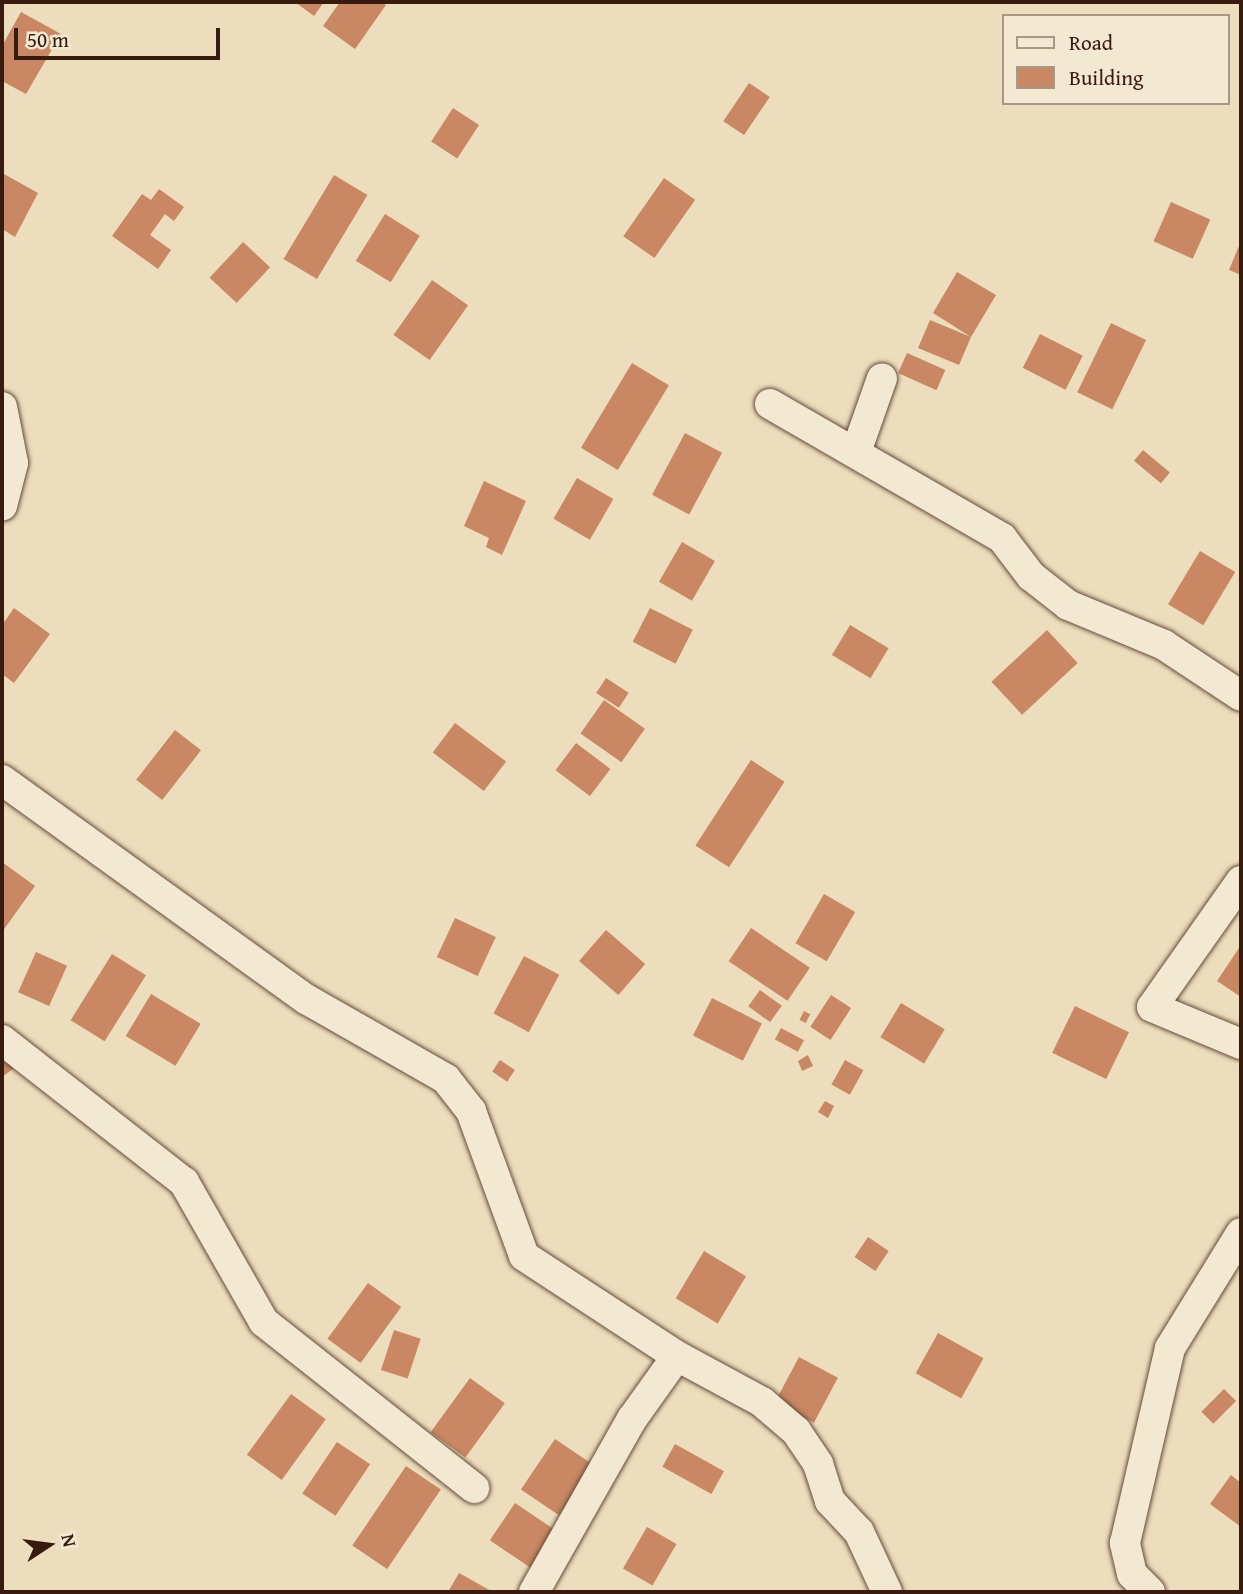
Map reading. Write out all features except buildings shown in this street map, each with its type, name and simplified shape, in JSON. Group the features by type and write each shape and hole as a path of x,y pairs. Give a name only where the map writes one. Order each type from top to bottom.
{"street":[{"path":"856,452 882,378"},
{"path":"770,404 1002,538 1031,576 1068,605 1164,645 1241,696"},
{"path":"2,407 13,463 2,506"},
{"path":"2,780 306,999 446,1079 471,1111 524,1256 677,1356 762,1402 796,1431 818,1464 830,1501 859,1532 887,1592"},
{"path":"1241,881 1152,1007 1241,1044"},
{"path":"2,1040 184,1182 264,1322 474,1488"},
{"path":"1150,1592 1132,1574 1125,1543 1170,1348 1241,1233"},
{"path":"534,1592 632,1419 677,1356"}]}
